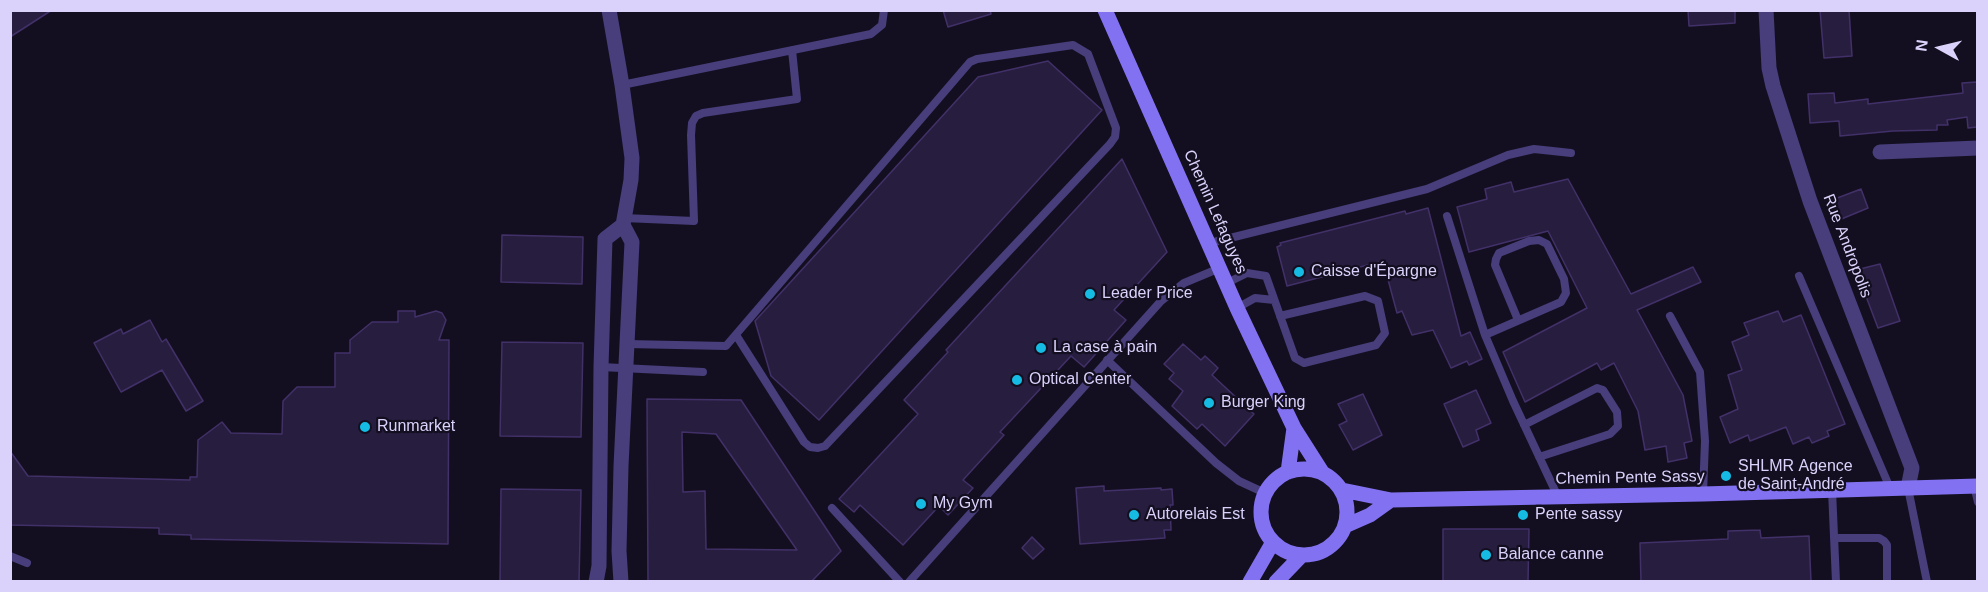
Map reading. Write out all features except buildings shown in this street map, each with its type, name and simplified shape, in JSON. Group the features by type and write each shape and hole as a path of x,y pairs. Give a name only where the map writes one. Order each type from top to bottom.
{"main road":[{"name":"Chemin Lefaguyes","path":"1105,10 1294,428 1322,472"},
{"path":"1288,472 1294,428"},
{"path":"1311,469 1322,472 1335,481 1342,490 1347,507 1345,526 1341,535 1320,553 1301,556 1286,552 1273,542 1262,524 1262,503 1265,493 1278,477 1288,472 1311,469"},
{"name":"Chemin Pente Sassy","path":"1342,490 1366,493 1391,500 1976,486"},
{"path":"1345,526 1370,515 1391,500"},
{"path":"1250,582 1273,542"},
{"path":"1276,582 1301,556"}],"street":[{"path":"609,10 632,158 623,222 632,242 618,551 621,582"},
{"name":"Rue Andropolis","path":"1766,10 1769,68 1773,86 1810,201 1912,468 1908,488"},
{"path":"1880,152 1977,148"},
{"path":"596,582 599,567 605,239 623,222"}],"lane":[{"path":"622,85 871,34 882,25 885,10"},
{"path":"627,344 726,346 735,335 970,62 977,59 1072,45 1088,54 1116,128 1115,136 1110,144 825,446 810,447 804,442 735,335"},
{"path":"623,222 694,221 691,135 692,123 696,116 797,99 792,50"},
{"path":"1210,243 1427,189 1508,154 1534,149 1571,153"},
{"path":"1447,216 1485,335 1558,497"},
{"path":"1485,335 1561,302 1566,294 1564,279 1547,244 1539,240 1529,241 1499,253 1496,259 1495,265 1518,320"},
{"path":"909,582 1161,300 1184,283 1220,268"},
{"path":"1227,283 1247,273 1266,276 1294,358 1304,363 1376,345 1385,333 1378,301 1365,296 1280,316"},
{"path":"1800,276 1890,488"},
{"path":"1238,308 1255,298 1274,300"},
{"path":"1670,316 1700,372 1706,441 1703,494"},
{"path":"1107,360 1216,463 1239,481 1265,493"},
{"path":"601,367 703,372"},
{"path":"1524,425 1597,388 1603,390 1617,412 1618,426 1610,434 1539,457"},
{"path":"1976,486 1977,502"},
{"path":"1908,488 1928,582"},
{"path":"1832,490 1836,582"},
{"path":"832,508 900,582"},
{"path":"1834,538 1879,538 1884,541 1887,545 1887,582"},
{"path":"10,556 27,563"}],"place":[{"name":"Caisse d'Épargne","path":"1299,272"},
{"name":"Leader Price","path":"1090,294"},
{"name":"La case à pain","path":"1041,348"},
{"name":"Optical Center","path":"1017,380"},
{"name":"Burger King","path":"1209,403"},
{"name":"Runmarket","path":"365,427"},
{"name":"SHLMR Agence de Saint-André","path":"1726,476"},
{"name":"My Gym","path":"921,504"},
{"name":"Autorelais Est","path":"1134,515"},
{"name":"Pente sassy","path":"1523,515"},
{"name":"Balance canne","path":"1486,555"}]}
